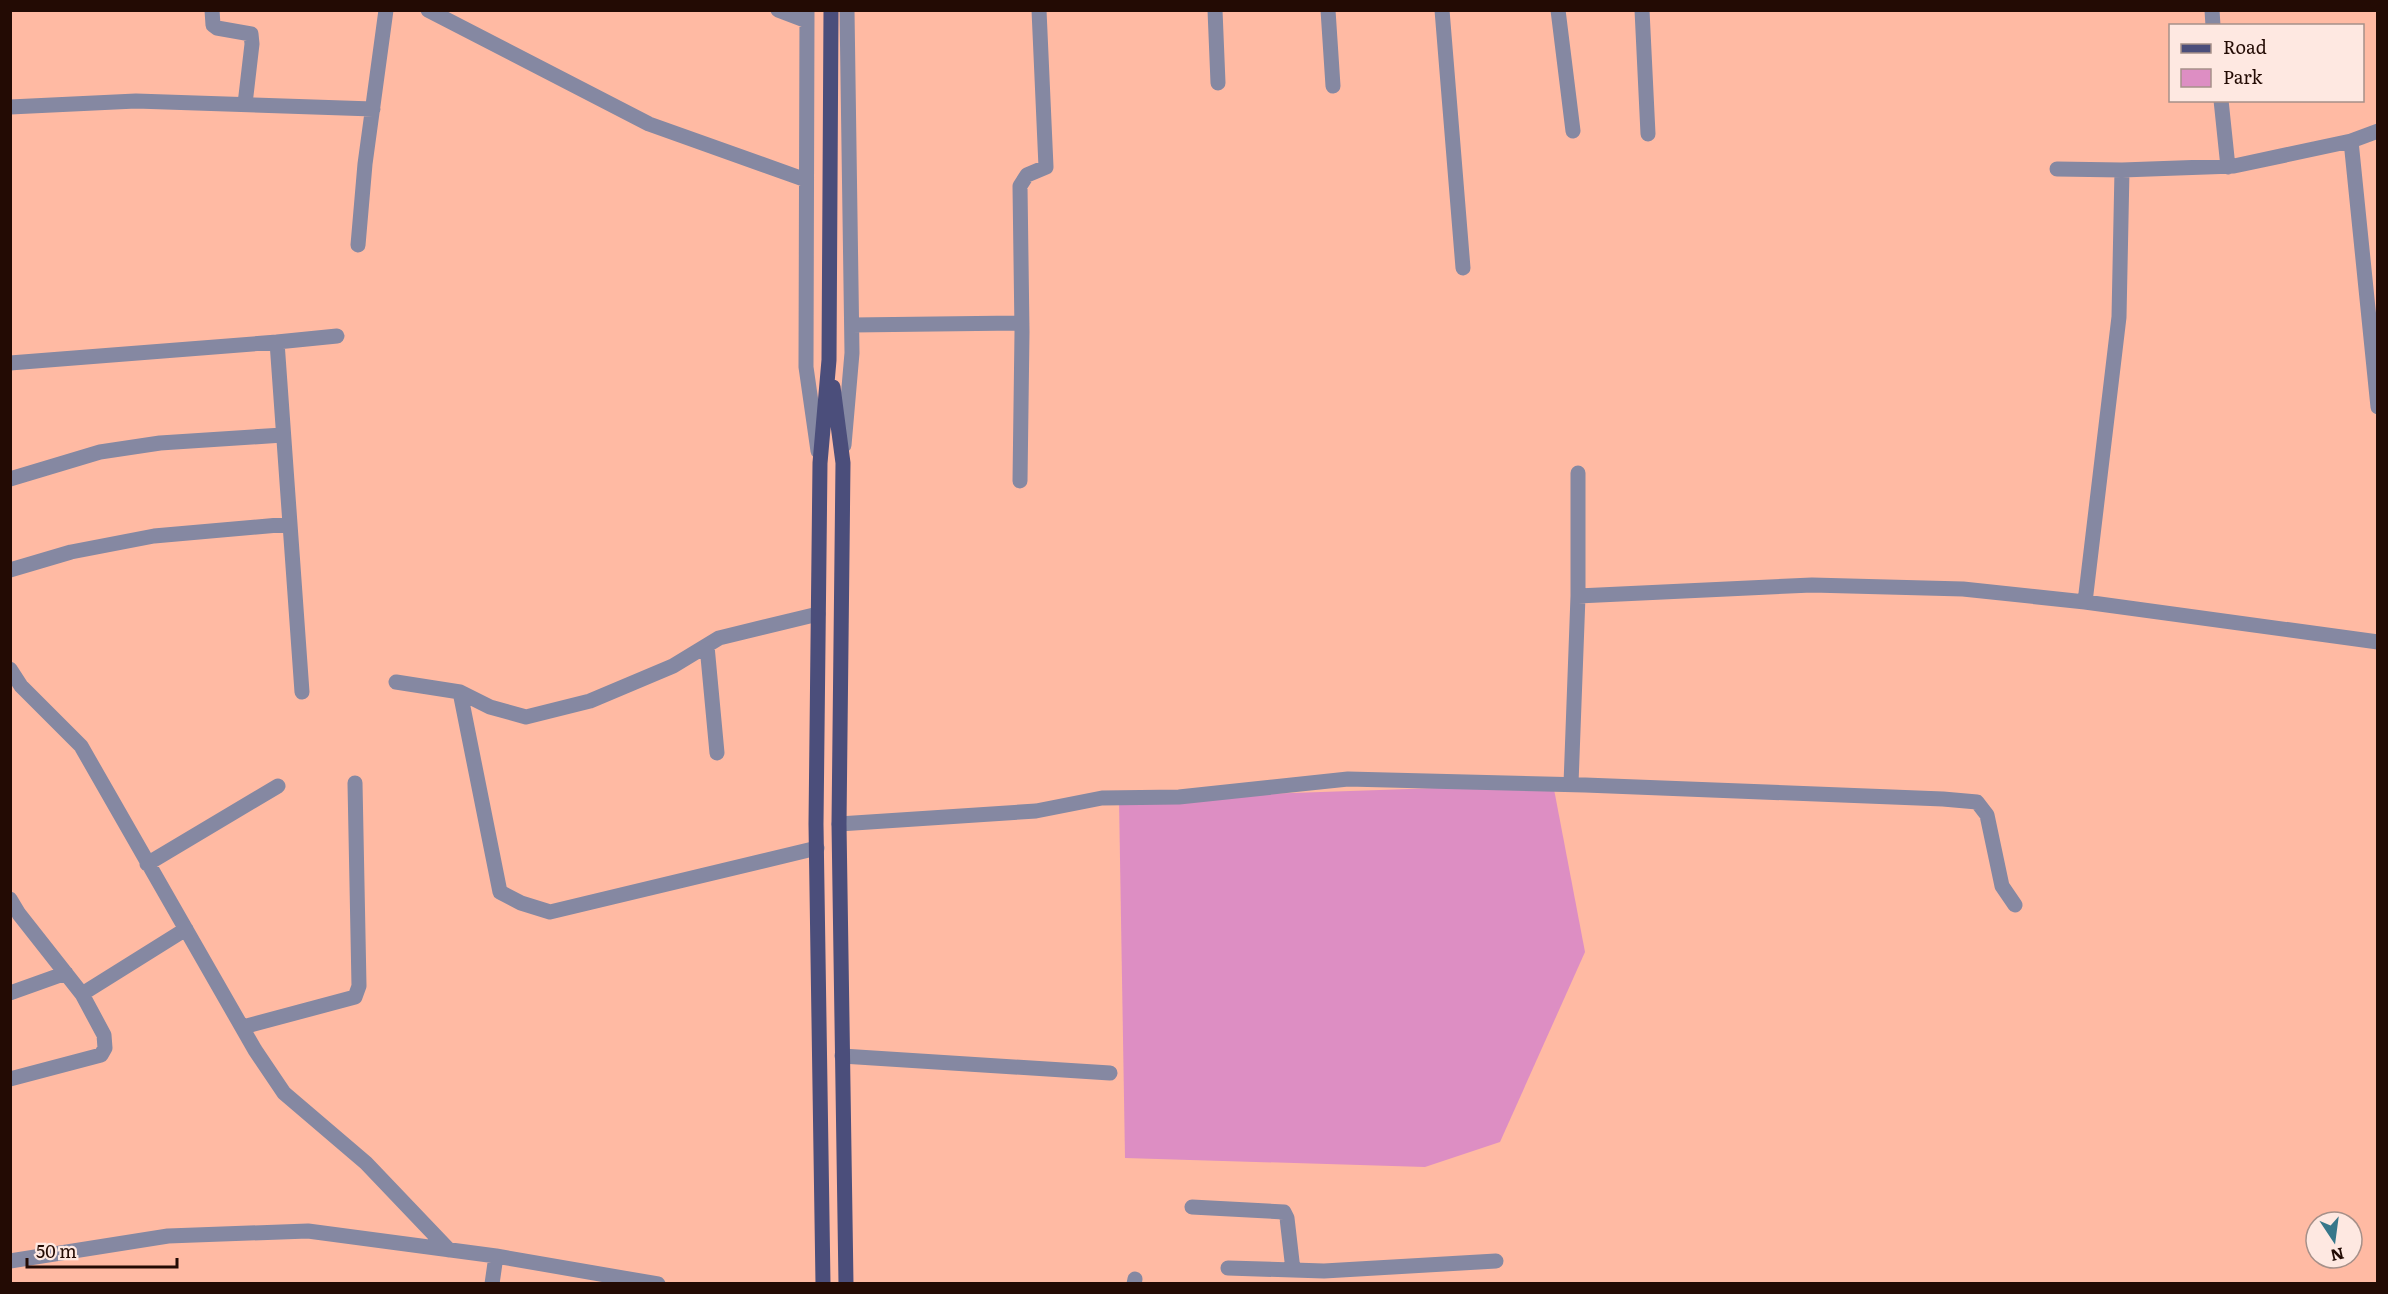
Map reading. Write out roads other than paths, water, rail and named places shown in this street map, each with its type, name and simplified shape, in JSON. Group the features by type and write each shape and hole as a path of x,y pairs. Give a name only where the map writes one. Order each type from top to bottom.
{"main road":[{"path":"823,1284 817,848 818,614 820,462 829,360 831,10"},
{"path":"829,360 843,463 839,824 846,1284"}],"street":[{"path":"212,10 213,25 217,28 251,34 252,44 245,104"},
{"path":"358,245 372,109 386,10"},
{"path":"428,10 649,124 806,180"},
{"path":"778,10 807,16 806,367 820,462"},
{"path":"843,463 852,353 847,10"},
{"path":"1020,482 1022,323 1020,186 1028,175 1046,167 1039,10"},
{"path":"1215,10 1218,83"},
{"path":"1328,10 1333,86"},
{"path":"1442,10 1463,268"},
{"path":"1558,10 1573,131"},
{"path":"1642,10 1648,134"},
{"path":"10,107 66,102 136,101 372,109"},
{"path":"2221,102 2228,167"},
{"path":"2057,169 2228,167 2351,141 2378,131"},
{"path":"2351,141 2373,318 2378,407"},
{"path":"2085,602 2119,317 2122,170"},
{"path":"852,325 1022,323"},
{"path":"10,363 337,336"},
{"path":"277,342 302,692"},
{"path":"10,479 100,452 160,443 283,435"},
{"path":"1571,784 1578,596 1578,473"},
{"path":"10,570 72,552 154,536 290,524"},
{"path":"1578,596 1812,585 1964,589 2085,602 2378,642"},
{"path":"396,682 460,693 490,707 526,717 590,701 673,666 719,638 818,614"},
{"path":"707,646 717,753"},
{"path":"10,669 16,688 81,746 147,864 284,1094 366,1163 449,1250"},
{"path":"460,693 500,892 521,903 550,912 817,848"},
{"path":"839,824 1036,811 1102,798 1179,797 1348,779 1571,784 1943,799 1977,802 1987,815 2002,886 2015,905"},
{"path":"243,1027 355,997 359,986 355,783"},
{"path":"147,864 278,786"},
{"path":"10,900 82,994 104,1035 105,1048 101,1055 10,1079"},
{"path":"82,994 186,928"},
{"path":"10,993 66,973"},
{"path":"842,1056 1110,1073"},
{"path":"1192,1207 1284,1212 1287,1218 1293,1270"},
{"path":"10,1261 168,1236 308,1231 496,1256 658,1284"},
{"path":"492,1284 496,1256"},
{"path":"1228,1268 1293,1270 1325,1277 1496,1261"}]}
